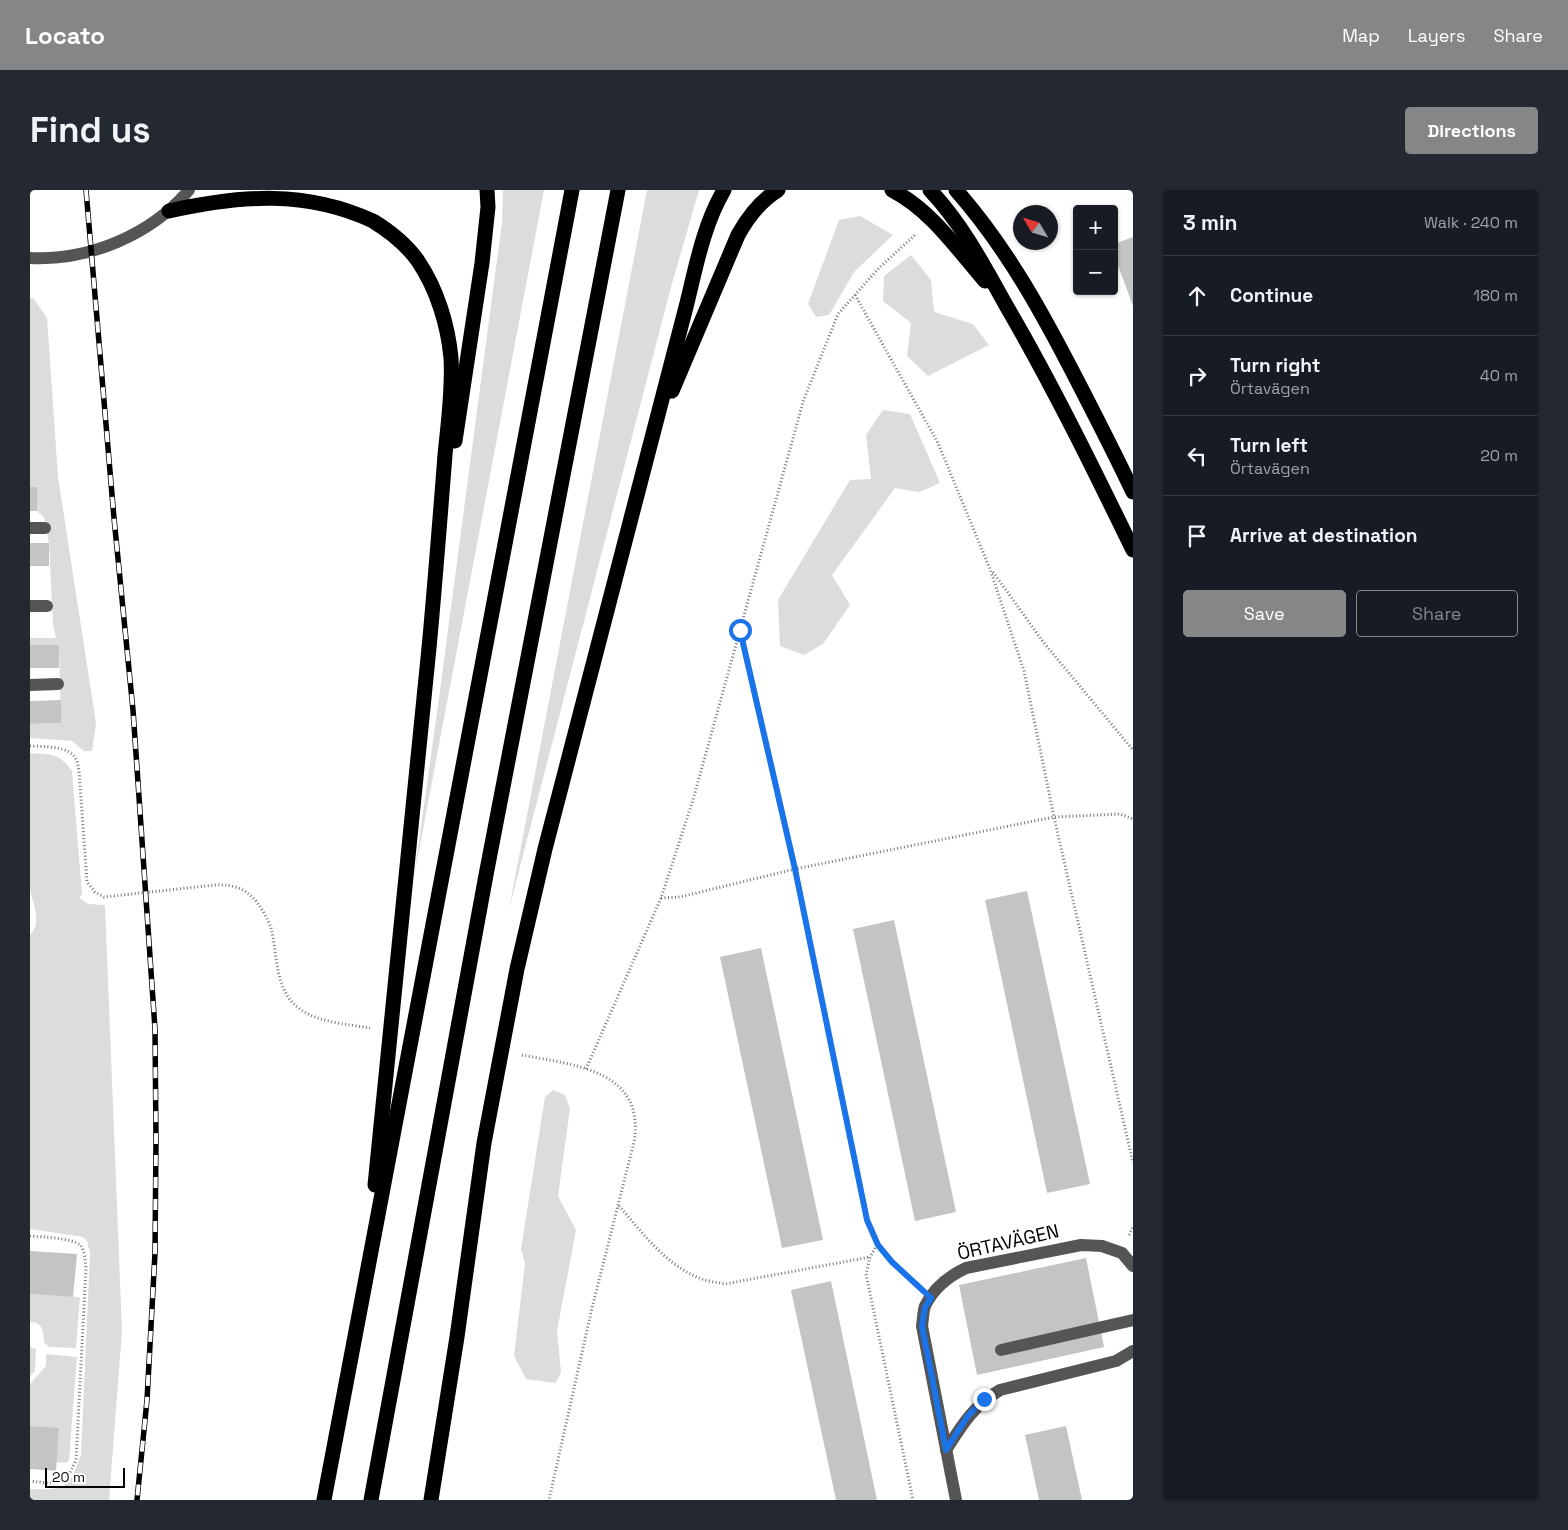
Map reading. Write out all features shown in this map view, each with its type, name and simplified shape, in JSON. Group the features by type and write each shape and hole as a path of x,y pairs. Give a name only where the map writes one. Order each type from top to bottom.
{"highway":[{"path":"437,562 482,262 488,207 487,190"},
{"path":"324,1500 572,190"},
{"path":"371,1500 486,875 618,190"},
{"path":"431,1500 457,1337 484,1143 517,969 545,850 702,240 711,214 724,190"},
{"path":"652,438 738,236 752,213 761,203 778,190"},
{"path":"892,190 918,207 937,226 1006,306"},
{"path":"930,190 955,220 973,246 1035,356 1133,550"},
{"path":"956,190 991,234 1027,287 1063,353 1133,492"},
{"path":"169,211 237,196 285,194 319,197 344,204 384,228 402,242 418,262 430,284 440,307 447,331 451,358 450,390 437,562 366,1282"}],"street":[{"path":"31,258 88,252 112,244 152,223 169,211 189,190"},
{"path":"30,528 45,528"},
{"path":"30,606 47,606"},
{"path":"30,685 58,684"},
{"name":"ÖRTAVÄGEN","path":"956,1500 922,1326 925,1307 937,1289 952,1274 966,1268 1081,1245 1109,1248 1122,1254 1133,1266"},
{"path":"1000,1350 1133,1320"},
{"path":"946,1450 967,1417 984,1399 1000,1390 1116,1361 1133,1351"}],"path":[{"path":"586,1069 661,898 693,800 803,402 838,314 896,251"},
{"path":"855,295 938,443 990,569 1024,671 1054,817 1133,1163"},
{"path":"990,569 1044,643 1133,750"},
{"path":"740,630 795,869 867,1220 878,1245 892,1262 931,1298"},
{"path":"30,746 62,749 72,754 76,759 79,770 87,882 94,892 104,897 228,884 239,888 251,896 262,910 271,927 281,984 290,999 300,1009 328,1020"},
{"path":"661,898 680,897 795,869 1054,817 1120,814 1133,819"},
{"path":"546,1060 604,1075 619,1087 631,1103 635,1115 636,1128 592,1308 549,1500"},
{"path":"618,1205 661,1254 683,1270 702,1279 725,1284 870,1257"},
{"path":"30,1236 72,1241 79,1244 83,1250 86,1268 76,1460 69,1475 63,1481 56,1484 30,1481"},
{"path":"878,1245 870,1257 866,1274 913,1500"}],"shaded area":[{"path":"503,190 544,190 414,877 502,223"},
{"path":"647,190 699,190 671,287 509,909"},
{"path":"860,216 893,235 854,272 829,315 816,317 808,304 839,220"},
{"path":"911,255 931,280 934,312 973,324 989,345 928,376 907,356 911,323 883,301 884,276"},
{"path":"30,298 34,299 47,318 58,477 96,723 92,751 84,751 72,741 30,738 30,724 61,723 59,645 30,645 30,638 56,638 53,624 49,543 44,517 37,511 37,488 30,487"},
{"path":"883,410 910,414 940,483 919,492 895,488 832,575 850,605 823,644 804,655 780,646 778,600 850,480 871,479 866,435"},
{"path":"30,753 58,757 72,771 82,894 79,898 88,904 105,905 122,1331 109,1500 30,1500 30,1489 59,1488 69,1481 81,1454 90,1253 87,1241 83,1237 30,1229 30,935 36,925 36,919 30,891"},
{"path":"553,1090 565,1095 570,1108 558,1196 576,1230 557,1331 561,1372 556,1383 526,1379 514,1356 525,1263 521,1249 545,1097"},
{"path":"30,1294 80,1297 76,1348 49,1347 44,1342 40,1325 30,1322"},
{"path":"30,1347 36,1349 35,1371 30,1376"},
{"path":"46,1354 77,1357 69,1460 66,1463 56,1462 59,1429 30,1426 30,1384 46,1366"}],"building":[{"path":"1133,237 1133,306 1118,266 1118,243"},
{"path":"30,487 37,487 37,511 30,511"},
{"path":"30,543 49,543 49,566 30,566"},
{"path":"30,645 59,645 59,668 30,668"},
{"path":"61,700 61,723 30,724 30,701"},
{"path":"1027,891 1090,1184 1047,1193 985,900"},
{"path":"894,920 956,1212 915,1221 853,929"},
{"path":"761,948 823,1240 782,1248 720,957"},
{"path":"30,1251 77,1254 73,1297 30,1294"},
{"path":"1086,1258 1104,1347 977,1375 959,1285"},
{"path":"831,1281 877,1500 836,1500 791,1290"},
{"path":"30,1426 59,1428 56,1471 30,1469"},
{"path":"1066,1426 1082,1500 1039,1500 1025,1435"}],"railway":[{"path":"86,190 114,518 133,710 155,1029 155,1253 147,1400 137,1500"}],"route":[{"path":"740,630 795,869 867,1220 878,1245 892,1262 931,1298 925,1307 922,1326 946,1450 967,1417 984,1399"}]}
